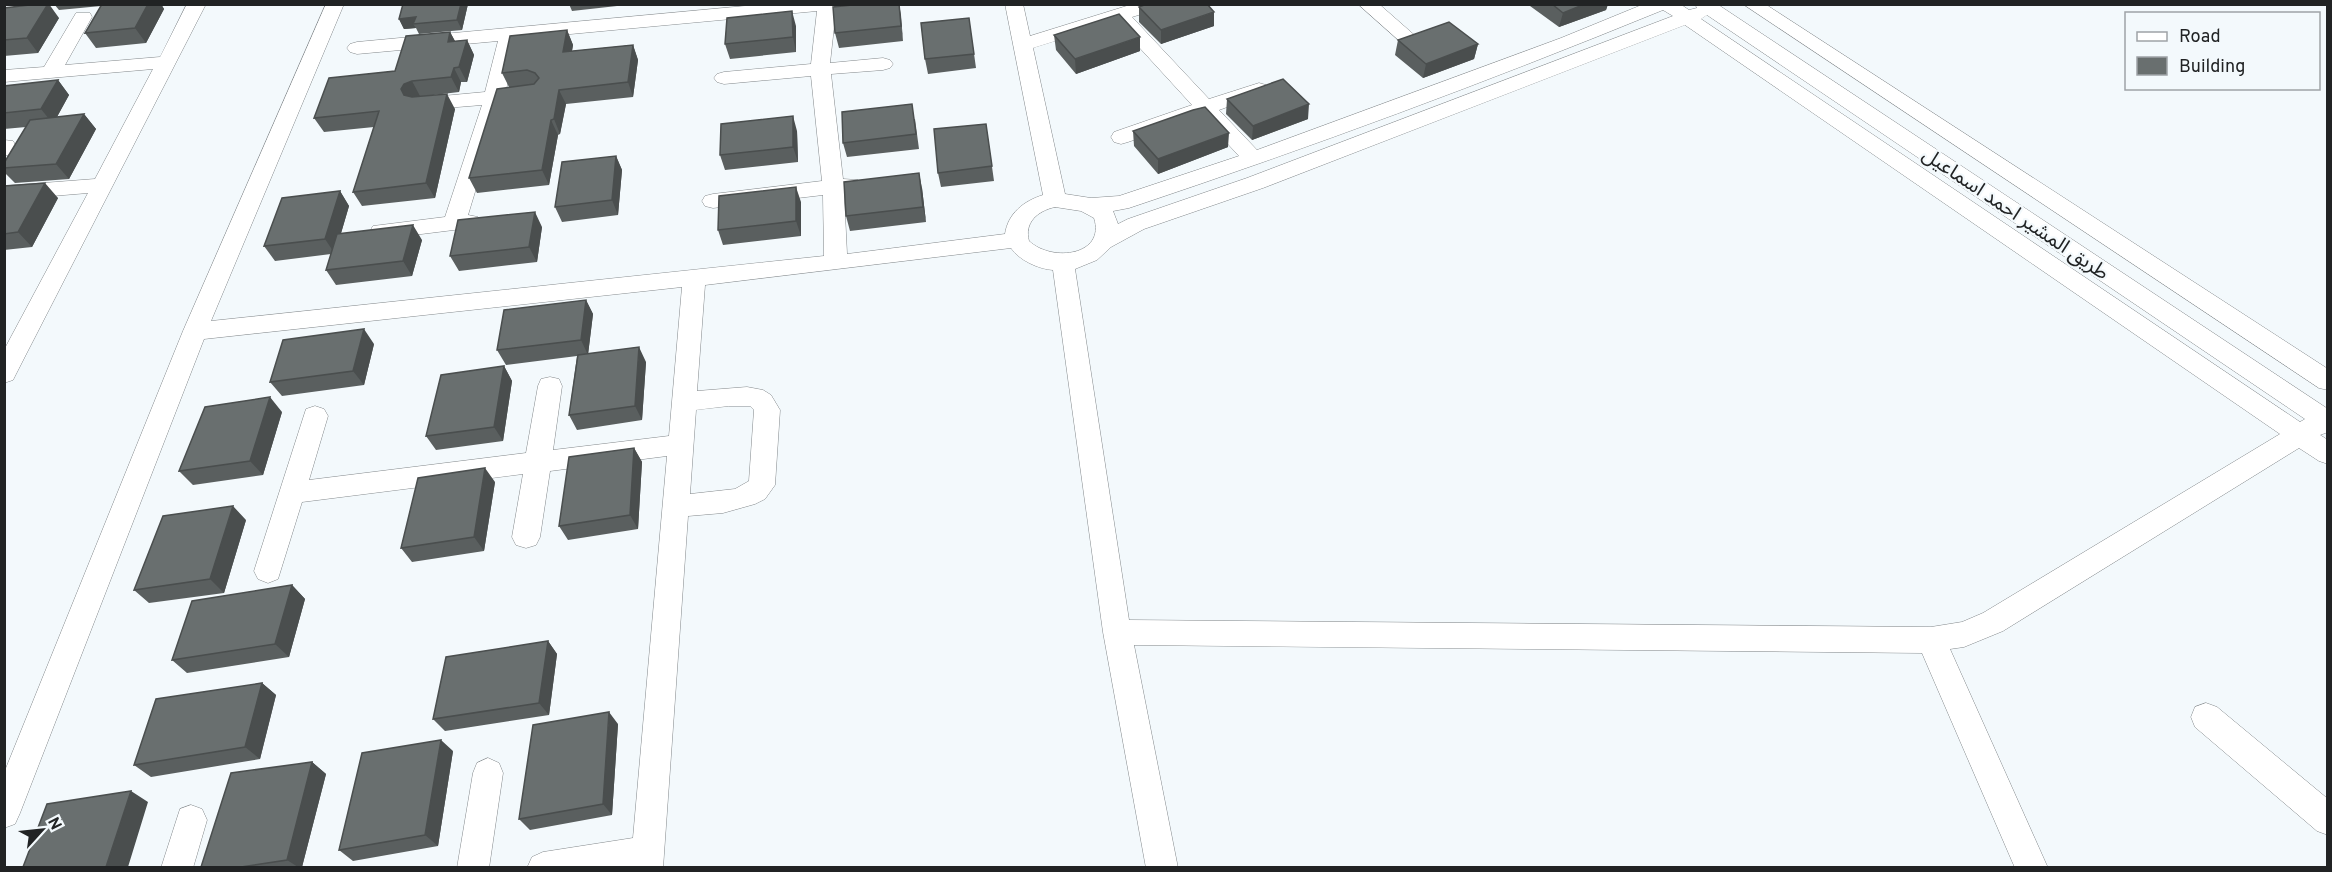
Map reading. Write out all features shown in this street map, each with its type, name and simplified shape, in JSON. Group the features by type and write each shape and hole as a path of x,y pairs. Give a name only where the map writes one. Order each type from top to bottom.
{"street":[{"path":"4,374 197,4"},
{"path":"4,813 195,331 335,4"},
{"path":"357,48 509,34 705,10 832,4"},
{"path":"1014,4 1055,200"},
{"path":"1022,45 1154,4"},
{"path":"1368,4 1410,40"},
{"path":"1661,4 1568,42 1253,159 1121,203 1092,205 1074,200 1055,200 1038,205 1023,214 1016,227 1016,240 1026,252 1042,260 1063,263 1089,255 1096,252 1106,241 1136,224 1255,183 1700,10"},
{"path":"1667,4 1700,10 2328,453"},
{"path":"1745,4 1764,45"},
{"name":"طريق المشير احمد اسماعيل","path":"1752,4 2328,381"},
{"path":"827,5 820,68 833,186 836,263"},
{"name":"طريق المشير احمد اسماعيل","path":"1700,10 1764,45 2326,421"},
{"path":"1120,15 1253,159"},
{"path":"51,72 83,17"},
{"path":"454,223 494,97 509,34"},
{"path":"4,76 167,62"},
{"path":"724,78 883,64"},
{"path":"1121,137 1266,86"},
{"path":"421,104 524,94"},
{"path":"713,201 866,184"},
{"path":"4,192 102,185"},
{"path":"1092,205 1104,215 1109,227 1106,241"},
{"path":"374,232 486,220"},
{"path":"195,331 836,263 1016,240"},
{"path":"1063,263 1118,632 1162,867"},
{"path":"543,867 648,859 694,278"},
{"path":"526,537 550,386"},
{"path":"676,506 742,499 754,494 762,485 767,410 763,402 754,397 742,397 684,402"},
{"path":"268,571 315,416"},
{"path":"1118,632 1931,640 1964,634 1993,622 2299,434 2326,421"},
{"path":"292,493 681,444"},
{"path":"1931,640 2032,867"},
{"path":"2206,717 2327,818"},
{"path":"473,867 488,773"},
{"path":"177,867 191,820"}],"building":[{"path":"48,4 27,38 4,40 4,8"},
{"path":"102,4 148,4 135,28 85,33"},
{"path":"403,4 461,4 457,20 413,24 416,17 399,19"},
{"path":"899,4 901,26 835,33 833,7"},
{"path":"1147,4 1207,4 1214,12 1161,30 1139,7"},
{"path":"1552,4 1585,4 1563,13"},
{"path":"792,11 793,37 725,44 727,18"},
{"path":"1119,14 1140,37 1075,59 1054,35"},
{"path":"969,18 974,54 925,59 921,23"},
{"path":"1449,22 1478,44 1426,64 1398,40"},
{"path":"567,30 563,52 633,45 628,82 559,90 542,170 469,178 497,89 534,84 539,78 535,73 527,70 502,73 510,36"},
{"path":"450,32 448,42 467,40 459,67 454,68 451,77 412,81 404,84 401,89 404,95 412,97 447,94 426,183 353,192 379,111 314,118 329,78 395,71 406,36"},
{"path":"1283,79 1309,104 1253,126 1227,99"},
{"path":"58,80 41,109 4,113 4,86"},
{"path":"912,104 916,134 843,143 842,112"},
{"path":"1205,107 1229,133 1158,159 1133,131 1193,110"},
{"path":"84,114 56,164 4,168 4,163 30,120"},
{"path":"793,116 793,147 720,155 721,124"},
{"path":"986,124 992,166 938,173 934,129"},
{"path":"616,156 612,200 555,207 562,162"},
{"path":"919,173 923,207 846,216 844,182"},
{"path":"45,183 18,232 4,234 4,186"},
{"path":"796,187 796,221 718,230 719,196"},
{"path":"340,191 325,239 264,246 282,198"},
{"path":"535,212 529,247 450,256 458,220"},
{"path":"413,225 403,261 326,270 337,234"},
{"path":"586,300 581,340 497,350 504,310"},
{"path":"364,329 353,371 270,382 283,340"},
{"path":"639,347 635,406 569,415 578,355"},
{"path":"504,366 494,427 426,436 441,375"},
{"path":"270,397 250,461 179,471 205,407"},
{"path":"634,448 630,515 559,526 569,457"},
{"path":"485,468 474,537 401,548 418,478"},
{"path":"233,506 210,579 134,590 163,516"},
{"path":"292,585 275,644 172,660 192,601"},
{"path":"548,641 539,703 433,719 446,657"},
{"path":"262,683 245,747 134,765 156,699"},
{"path":"609,712 603,804 519,819 533,725"},
{"path":"441,740 425,835 339,850 362,753"},
{"path":"312,762 287,860 241,867 201,867 231,773"},
{"path":"131,791 106,867 23,867 47,804"}]}
